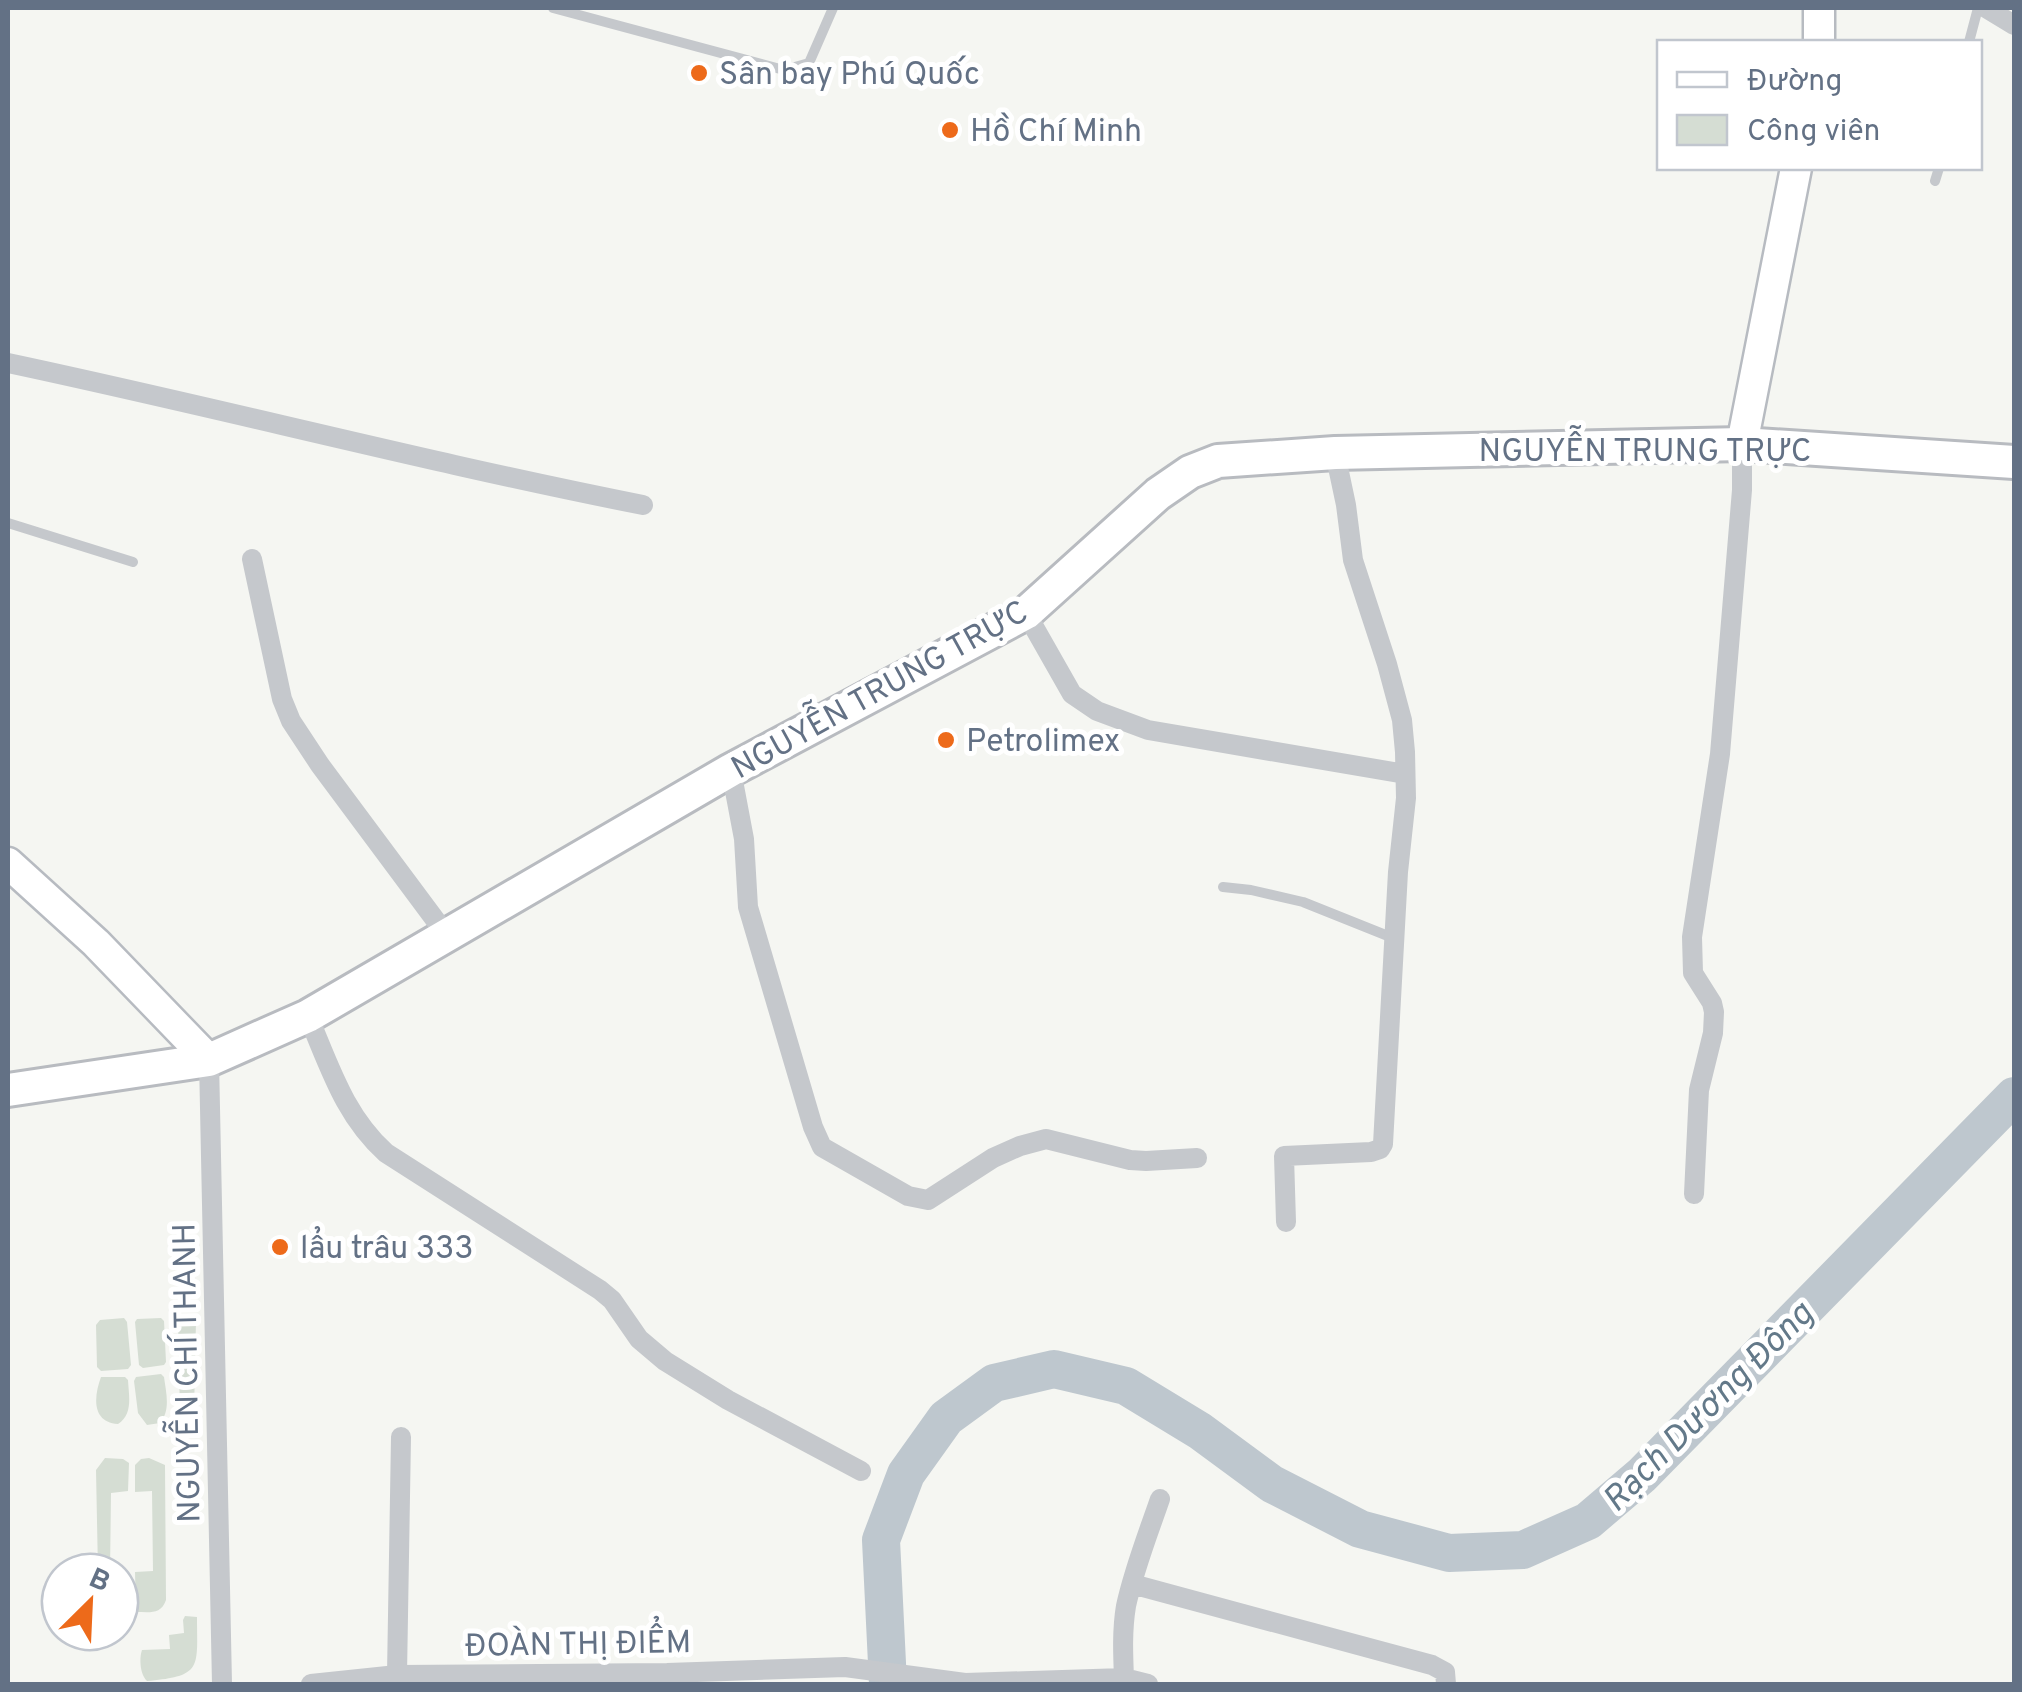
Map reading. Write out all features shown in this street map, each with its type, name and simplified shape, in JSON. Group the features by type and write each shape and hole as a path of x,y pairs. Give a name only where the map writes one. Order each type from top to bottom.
{"main road":[{"name":"NGUYỄN TRUNG TRỰC","path":"8,1090 209,1060 308,1016 731,770 1026,613 1158,494 1190,472 1218,461 1335,453 1742,444 2014,462"}],"street":[{"path":"1819,8 1819,40"},
{"path":"1986,8 2014,24"},
{"path":"1694,1194 1699,1090 1714,1012 1694,973 1692,938 1720,754 1742,490 1742,444 1796,170"},
{"path":"8,364 498,476 643,505"},
{"path":"1286,1222 1284,1156 1372,1152 1382,1144 1406,798 1402,720 1353,560 1335,453"},
{"path":"252,559 282,700 291,721 320,766 448,936"},
{"path":"1026,613 1072,694 1098,711 1148,730 1405,774"},
{"path":"731,770 744,839 748,907 822,1146 908,1196 928,1200 993,1158 1046,1139 1130,1160 1197,1158"},
{"path":"8,863 96,942 209,1060"},
{"path":"308,1016 344,1101 365,1134 386,1153 600,1290 612,1300 639,1339 665,1360 728,1400 861,1471"},
{"name":"NGUYỄN CHÍ THANH","path":"209,1060 222,1684"},
{"path":"398,1675 401,1437"},
{"path":"1123,1681 1126,1608 1160,1498"},
{"path":"1132,1584 1432,1665 1445,1672 1446,1684"},
{"name":"ĐOÀN THỊ ĐIỂM","path":"312,1684 398,1675 668,1679 846,1667 965,1683"},
{"path":"965,1683 1148,1684"}],"lane":[{"path":"553,8 784,70 809,63 833,8"},
{"path":"1970,40 1978,8"},
{"path":"1936,181 1939,170"},
{"path":"8,523 133,562"},
{"path":"1223,887 1302,902 1394,938"}],"green space":[{"path":"180,1317 196,1320 194,1414 180,1413"},
{"path":"124,1318 131,1365 128,1369 101,1371 97,1367 96,1325 100,1320"},
{"path":"161,1318 166,1362 143,1368 139,1365 135,1322"},
{"path":"161,1374 167,1395 166,1412 160,1423 147,1425 138,1413 134,1381 136,1377"},
{"path":"101,1377 128,1380 128,1410 118,1424 99,1413 96,1400"},
{"path":"105,1458 129,1463 128,1491 111,1493 110,1552 98,1552 96,1470"},
{"path":"141,1459 165,1465 166,1600 158,1610 150,1612 140,1612 140,1572 153,1571 152,1491 135,1492 135,1465"},
{"path":"185,1616 197,1617 193,1666 178,1676 147,1681 141,1666 142,1650 170,1649 169,1635 184,1633"}],"waterway":[{"name":"Rạch Dương Đông","path":"888,1684 881,1540 906,1474 946,1418 994,1383 1054,1369 1126,1386 1200,1431 1272,1484 1360,1529 1449,1553 1523,1550 1588,1521 1642,1475 2014,1096"}],"place":[{"name":"Sân bay Phú Quốc","path":"699,73"},
{"name":"Hồ Chí Minh","path":"950,130"},
{"name":"Petrolimex","path":"946,740"},
{"name":"lẩu trâu 333","path":"280,1247"}]}
